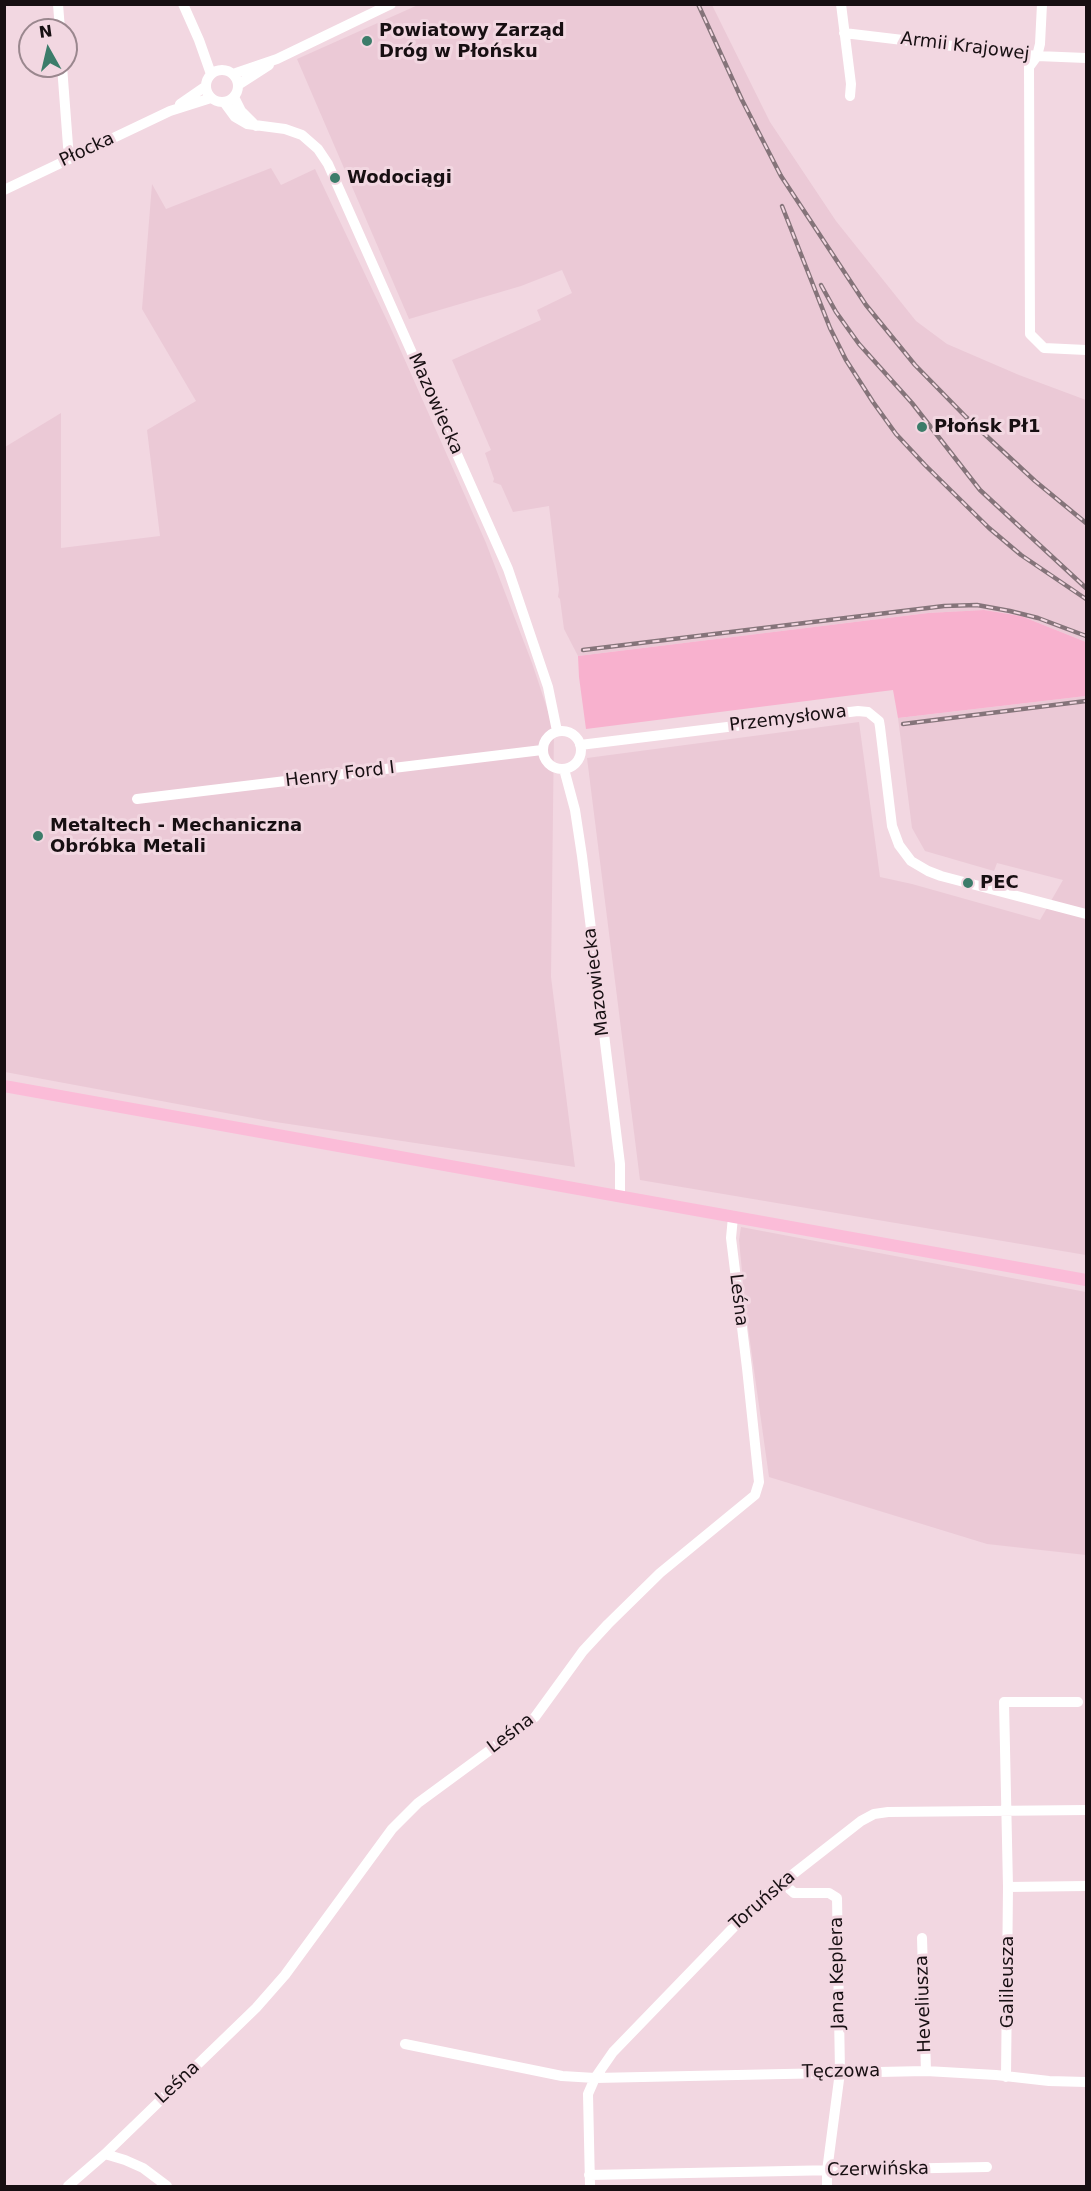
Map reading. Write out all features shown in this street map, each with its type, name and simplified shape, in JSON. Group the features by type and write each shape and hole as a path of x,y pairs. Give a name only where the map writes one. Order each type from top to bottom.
{"main road":[{"path":"4,1086 1086,1280"}],"street":[{"path":"183,4 215,72"},
{"path":"215,72 233,74 277,59 391,4"},
{"path":"841,4 851,84 850,96"},
{"path":"1042,4 1040,44 1037,56 1029,67 1030,334 1044,348 1086,350"},
{"name":"Armii Krajowej","path":"844,33 1037,56 1086,58"},
{"path":"215,72 206,86 211,98 229,99 238,85 277,59"},
{"path":"233,74 238,85"},
{"path":"63,78 69,159"},
{"name":"Płocka","path":"170,111 206,86"},
{"name":"Płocka","path":"4,190 170,111 211,98"},
{"name":"Mazowiecka","path":"229,99 240,121 256,126 285,129 302,135 318,149 328,164 510,572 548,687 557,731"},
{"name":"Przemysłowa","path":"580,745 858,711 868,712 879,721 892,826 899,845 911,861 941,876 1086,914"},
{"path":"557,731 572,733 580,745 581,751 576,763 564,769 552,767 547,763 542,750 545,740 557,731"},
{"name":"Henry Ford I","path":"137,799 542,750"},
{"name":"Mazowiecka","path":"564,769 575,810 582,856 620,1164 620,1197"},
{"name":"Leśna","path":"68,2187 256,2008 285,1975 392,1829 418,1803 535,1717 583,1651 608,1624 660,1573 755,1495 759,1482 730,1238 733,1217"},
{"path":"1007,1810 1004,1702 1078,1702"},
{"name":"Toruńska","path":"590,2181 588,2094 595,2078 613,2052 760,1900 861,1821 874,1814 1086,1809"},
{"name":"Galileusza","path":"1006,2077 1007,1810"},
{"name":"Jana Keplera","path":"782,1882 794,1893 829,1893 837,1898 840,2072"},
{"path":"1008,1887 1086,1886"},
{"name":"Heveliusza","path":"922,1938 926,2071"},
{"name":"Tęczowa","path":"405,2044 562,2076 595,2078 926,2071 1086,2082"},
{"path":"827,2187 840,2072"},
{"path":"105,2154 143,2168 167,2187"},
{"name":"Czerwińska","path":"590,2181 987,2167"}],"shaded area":[{"path":"418,5 712,5 770,122 836,221 916,321 947,344 1019,375 1086,400 1086,642 1021,616 984,610 928,613 578,656 564,629 558,597 549,506 513,512 501,485 493,482 485,453 491,450 452,360 541,320 537,310 572,293 562,270 521,286 409,319 297,59"},
{"path":"271,168 281,185 315,169 392,331 486,543 532,663 554,729 551,977 575,1167 269,1121 5,1072 5,447 61,413 61,548 160,536 147,430 196,401 142,309 152,184 166,209"},
{"path":"984,610 1021,616 1086,642 1086,696 898,718 893,690 586,729 578,656 928,613"},
{"path":"1086,696 1086,1255 640,1180 587,758 859,722 880,877 1040,920 1063,880 997,863 994,871 925,851 912,828 898,718"},
{"path":"741,1227 1086,1292 1086,1555 987,1544 769,1477 746,1313 739,1240"}],"railway":[{"path":"698,4 742,100 781,176 866,305 915,365 966,417 1035,481 1086,523"},
{"path":"782,206 830,328 846,360 896,434 989,528 1021,555 1086,599"},
{"path":"821,285 836,312 859,344 912,403 980,490 1086,588"},
{"path":"583,650 944,606 977,605 1038,618 1086,636"},
{"path":"903,724 1086,701"}],"place":[{"name":"Powiatowy Zarząd Dróg w Płońsku","path":"367,41"},
{"name":"Wodociągi","path":"335,178"},
{"name":"Płońsk Pł1","path":"922,427"},
{"name":"Metaltech - Mechaniczna Obróbka Metali","path":"38,836"},
{"name":"PEC","path":"968,883"}]}
